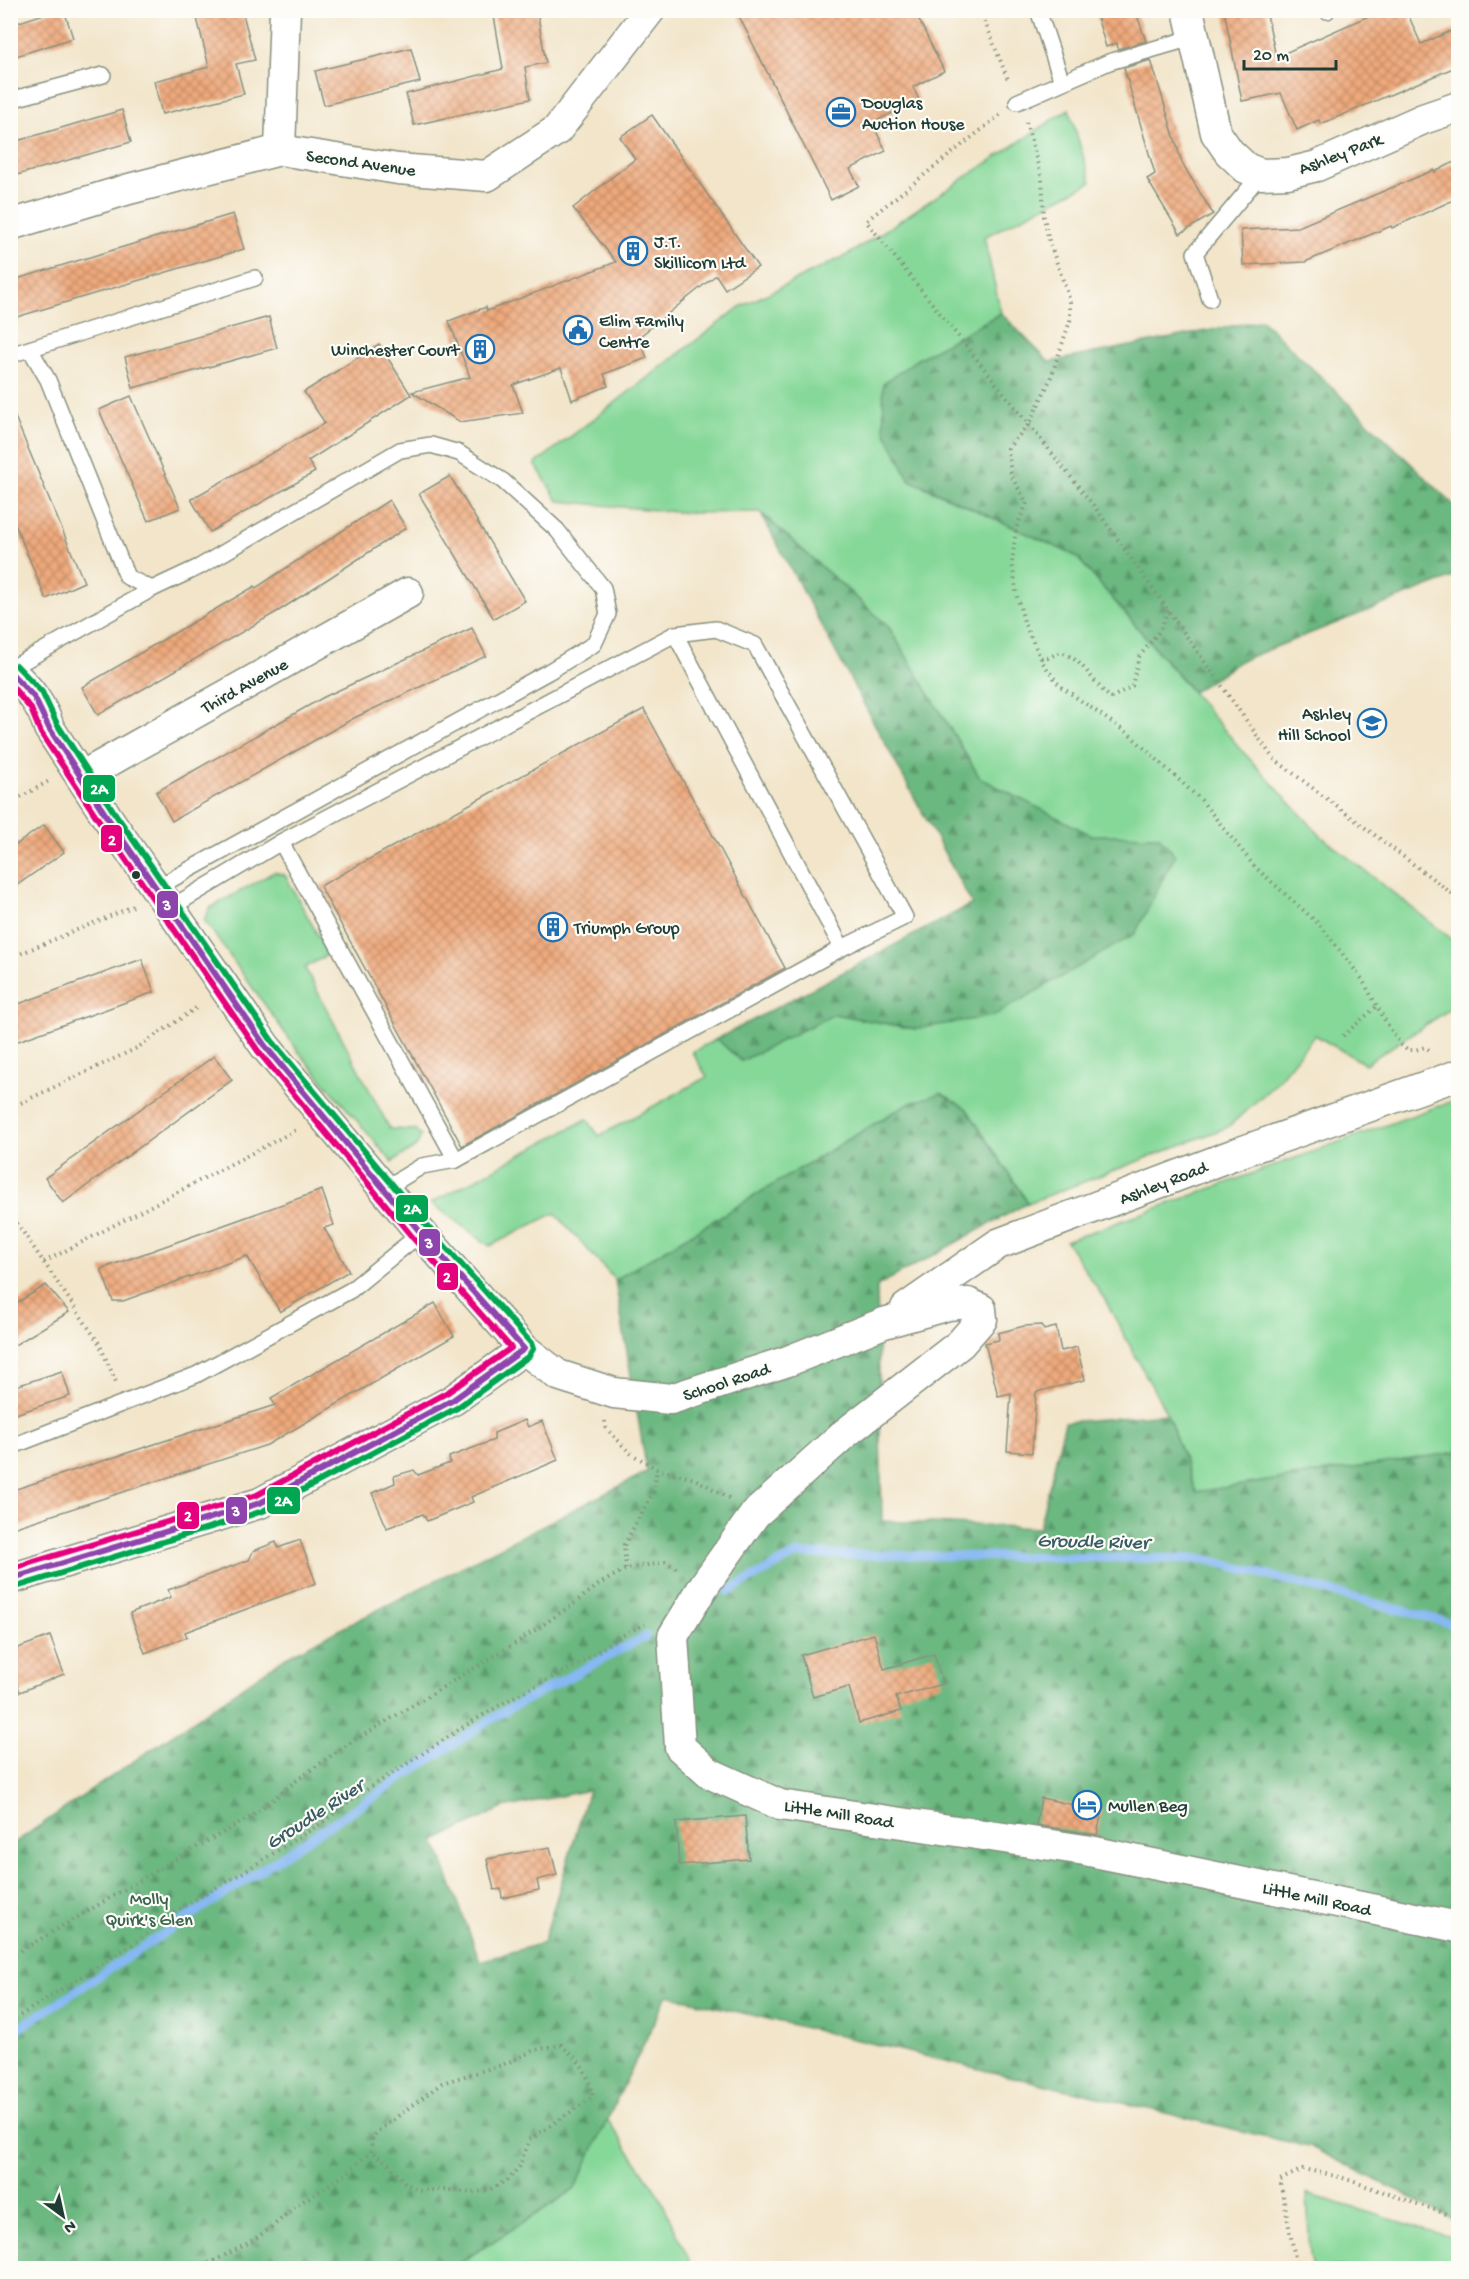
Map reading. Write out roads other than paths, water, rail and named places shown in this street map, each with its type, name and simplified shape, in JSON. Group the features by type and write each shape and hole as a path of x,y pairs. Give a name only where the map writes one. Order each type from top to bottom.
{"street":[{"path":"280,150 285,10"},
{"name":"Second Avenue","path":"10,225 129,189 280,150 398,169 487,176 557,130 650,10"},
{"path":"1191,24 1216,133 1228,152 1246,168 1261,174"},
{"name":"Ashley Park","path":"1261,174 1288,173 1317,166 1423,119 1458,107"},
{"name":"Third Avenue","path":"67,777 408,593"},
{"name":"School Road","path":"10,671 22,682 46,717 67,777 154,900 265,1046 421,1233 524,1349 558,1376 614,1393 671,1399 788,1361 884,1323"},
{"name":"Ashley Road","path":"884,1323 998,1244 1235,1154 1450,1078"},
{"name":"Little Mill Road","path":"884,1323 948,1305 968,1303 981,1309 982,1319 960,1344 843,1435 755,1514 705,1584 673,1636 680,1747 708,1773 780,1805 1085,1850 1458,1927"},
{"path":"10,1579 260,1503 453,1400 524,1349"}],"lane":[{"path":"1038,10 1062,82"},
{"path":"1017,102 1191,24"},
{"path":"10,100 103,75"},
{"path":"1210,299 1195,254 1261,174"},
{"path":"10,355 255,278"},
{"path":"30,349 48,380 127,577 152,589"},
{"path":"10,671 152,589 200,567 400,450 431,445 459,453 503,481 557,530 603,588 608,614 594,644 154,900"},
{"path":"154,900 281,842 675,634 716,629 755,645 905,917 842,948 456,1160 422,1166 384,1189"},
{"path":"675,634 842,948"},
{"path":"281,842 456,1160"},
{"path":"10,1447 196,1376 351,1290 421,1233"}],"waterway":[{"name":"Groudle River","path":"728,1591 797,1554 1205,1559 1458,1625"},
{"name":"Groudle River","path":"10,2034 501,1713 646,1636"}],"place":[{"name":"Douglas Auction House","path":"841,112"},
{"name":"J.T. Skillicorn Ltd","path":"633,251"},
{"name":"Elim Family Centre","path":"578,330"},
{"name":"Winchester Court","path":"480,349"},
{"name":"Ashley Hill School","path":"1372,723"},
{"name":"Triumph Group","path":"553,927"},
{"name":"Mullen Beg","path":"1087,1805"}],"park label":[{"name":"Molly Quirk's Glen","path":"149,1908"}]}
